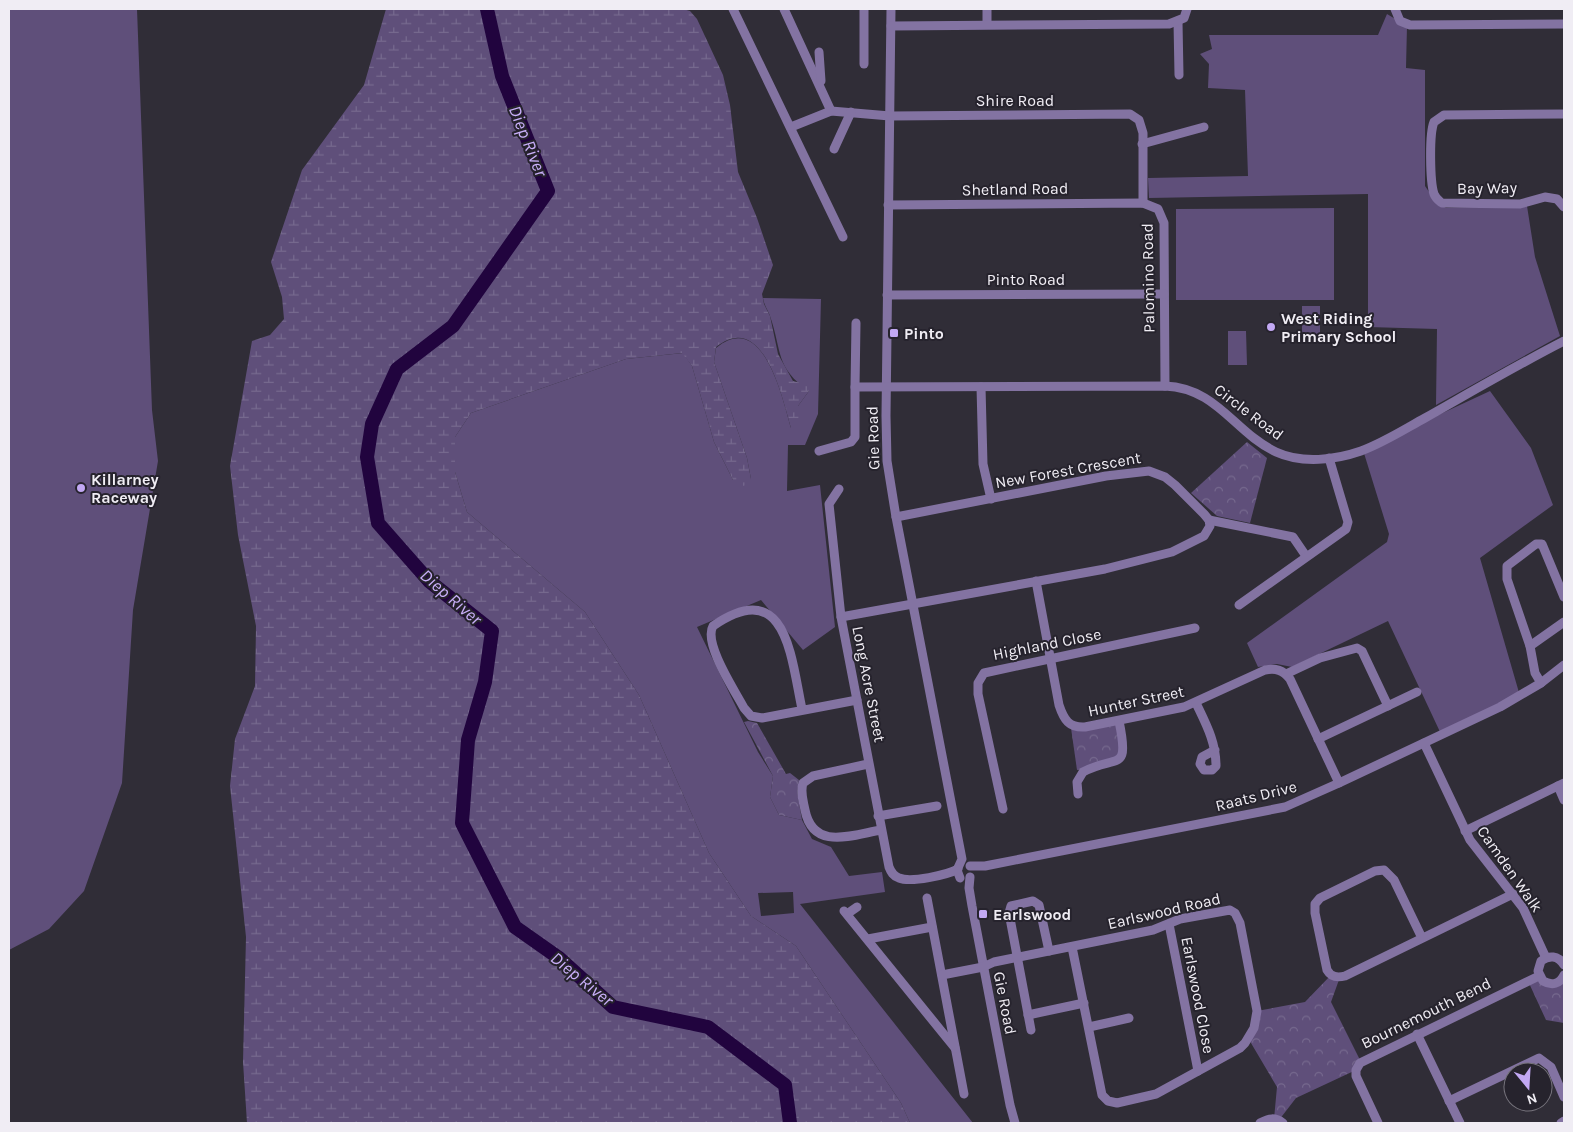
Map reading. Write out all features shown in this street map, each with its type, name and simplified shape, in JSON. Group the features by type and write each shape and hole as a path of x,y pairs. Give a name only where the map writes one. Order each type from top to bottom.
{"street":[{"path":"733,9 843,237"},
{"path":"784,9 821,86 830,110 791,127"},
{"path":"864,9 864,64"},
{"name":"Gie Road","path":"891,9 886,388 887,461 963,871 969,888 1015,1123"},
{"path":"987,9 988,24"},
{"path":"891,26 1168,24 1178,22 1184,18 1187,9"},
{"path":"1395,9 1400,21 1410,25 1564,24"},
{"path":"1178,22 1179,75"},
{"path":"819,52 821,86"},
{"name":"Shire Road","path":"830,110 890,116 1130,114 1139,120"},
{"path":"834,149 851,112"},
{"name":"Bay Way","path":"1564,114 1444,115 1434,122 1431,134 1433,186 1435,197 1442,203 1520,204 1545,197 1557,199 1564,207"},
{"name":"Palomino Road","path":"1139,120 1143,133 1143,203 1158,209 1164,222 1165,386"},
{"path":"1142,144 1204,127"},
{"name":"Shetland Road","path":"888,206 1143,203"},
{"name":"Pinto Road","path":"887,295 1164,294"},
{"path":"819,451 851,442 855,438 856,323"},
{"name":"Circle Road","path":"855,387 1165,386 1185,388 1205,396 1260,441 1283,455 1310,460 1328,458 1370,447 1564,341"},
{"path":"981,387 983,464 990,499"},
{"path":"1238,605 1346,529 1348,522 1328,458"},
{"name":"New Forest Crescent","path":"896,517 1130,472 1149,471 1165,477 1209,520"},
{"path":"839,489 829,504 840,617"},
{"path":"913,604 1105,569 1172,552 1204,536 1208,532 1209,520 1292,537 1306,556"},
{"path":"1541,682 1535,673 1530,646 1507,579 1507,566 1536,544 1542,544 1564,597"},
{"name":"Hunter Street","path":"1036,581 1059,705 1065,720 1074,727 1086,727 1119,721 1196,703 1265,670 1275,668 1286,674"},
{"name":"Long Acre Street","path":"913,604 840,617 889,867 895,876 906,880 963,871"},
{"path":"802,709 787,638 769,614 759,609 748,609 713,626 710,635 713,647 748,714 759,718 856,700"},
{"path":"1530,646 1564,622"},
{"name":"Highland Close","path":"1003,809 978,694 978,683 984,673 990,670 1050,660 1194,628"},
{"path":"1339,784 1286,674 1320,658 1357,648 1362,651 1388,706"},
{"name":"Raats Drive","path":"963,871 1272,810 1299,802 1500,707 1541,682 1564,665"},
{"path":"1318,739 1417,692"},
{"path":"1196,703 1211,734 1215,750"},
{"path":"1078,794 1077,782 1083,772 1115,763 1122,755 1123,741 1119,721"},
{"name":"Camden Walk","path":"1424,743 1465,831 1478,852 1523,908 1546,958"},
{"path":"868,764 813,776 804,783 802,796 806,818 814,830 821,835 836,838 881,830"},
{"path":"1465,831 1561,785 1564,800"},
{"path":"878,816 937,806"},
{"path":"1422,938 1394,880 1384,870 1375,871 1320,898 1315,904 1325,964 1328,973 1336,977 1345,976 1513,894"},
{"path":"927,898 964,1094"},
{"path":"1031,1030 1009,913 1011,906 1033,902 1039,905 1049,951"},
{"path":"857,907 846,912 933,1023 955,1048"},
{"name":"Earlswood Road","path":"941,973 1018,958 1072,946 1153,930 1180,919 1224,910 1235,913 1240,923 1257,1011 1256,1020 1250,1035 1240,1048 1156,1094 1117,1102 1108,1101 1102,1095 1072,946"},
{"name":"Earlswood Close","path":"1169,924 1198,1071"},
{"path":"868,939 932,927"},
{"path":"1564,964 1555,957 1546,958 1538,968 1539,976 1546,982 1554,984 1564,975"},
{"name":"Bournemouth Bend","path":"1378,1123 1358,1082 1356,1070 1365,1059 1539,976"},
{"path":"1028,1015 1084,1002"},
{"path":"1088,1027 1129,1018"},
{"path":"933,1023 944,1028 950,1023"},
{"path":"1417,1034 1460,1123"},
{"path":"1449,1101 1539,1058 1551,1067 1564,1097"},
{"path":"1260,1123 1272,1118 1278,1119 1283,1123"}],"green space":[{"name":"Killarney Raceway","path":"9,9 137,9 152,410 158,461 133,610 122,783 84,891 49,929 9,950"},
{"path":"386,9 683,9 690,11 697,19 723,75 730,105 738,172 757,218 773,265 762,294 764,304 770,316 778,354 793,381 809,385 809,391 798,406 799,430 791,428 776,379 768,362 758,348 746,339 732,338 716,347 714,362 747,458 751,479 744,486 733,480 714,442 692,366 682,353 626,359 471,413 455,437 455,472 467,512 585,612 639,695 709,853 751,916 796,946 901,1103 910,1123 247,1123 243,1062 246,937 230,786 235,739 255,686 256,626 238,535 230,466 252,341 270,335 284,319 282,297 271,262 302,170 364,85"},
{"path":"1387,14 1407,26 1406,68 1425,70 1425,186 1436,202 1446,208 1527,206 1535,257 1560,336 1436,405 1437,329 1368,327 1368,194 1149,198 1148,178 1248,176 1245,90 1208,88 1209,64 1200,54 1212,49 1209,35 1378,35"},
{"path":"1334,208 1334,300 1176,300 1176,209"},
{"path":"763,298 821,299 818,414 805,445 788,445 787,491 820,485 835,627 803,650 761,600 697,627 758,752 773,776 770,797 779,815 802,820 812,839 831,847 849,876 882,872 885,892 800,904 973,1123 910,1123 901,1103 796,946 751,916 709,853 639,695 585,612 467,512 455,472 455,437 471,413 626,359 683,353 692,366 714,442 733,480 751,479 747,458 714,362 716,348 732,339 746,340 758,348 768,362 776,379 791,428 798,406 809,391 790,374 781,358 774,328","holes":["793,892 794,913 761,916 758,893"]},
{"path":"1302,306 1320,306 1320,340 1302,341"},
{"path":"1228,331 1246,331 1247,365 1228,365"},
{"path":"1490,391 1531,448 1553,505 1480,558 1520,696 1441,734 1388,621 1292,667 1277,664 1258,667 1247,643 1387,542 1389,534 1363,450"},
{"path":"1247,442 1267,458 1250,523 1217,516 1191,493"},
{"path":"1118,721 1123,747 1112,764 1077,770 1071,728"},
{"path":"744,722 757,723 786,774 790,773 799,780 797,792 802,820 779,815 770,797 773,776"},
{"path":"1331,975 1340,977 1331,1002 1361,1062 1356,1070 1296,1098 1279,1120 1274,1119 1277,1087 1248,1038 1257,1011 1305,1002"},
{"path":"1564,975 1564,1023 1546,1020 1528,981 1539,976 1550,984"}],"waterway":[{"name":"Diep River","path":"487,9 502,76 548,191 453,326 397,369 372,424 367,457 378,523 429,581 492,631 485,682 468,740 462,823 515,927 559,958 613,1007 708,1027 785,1085 790,1123"}],"place":[{"name":"West Riding Primary School","path":"1271,327"},
{"name":"Pinto","path":"894,333"},
{"name":"Killarney Raceway","path":"81,488"},
{"name":"Earlswood","path":"983,914"}]}
